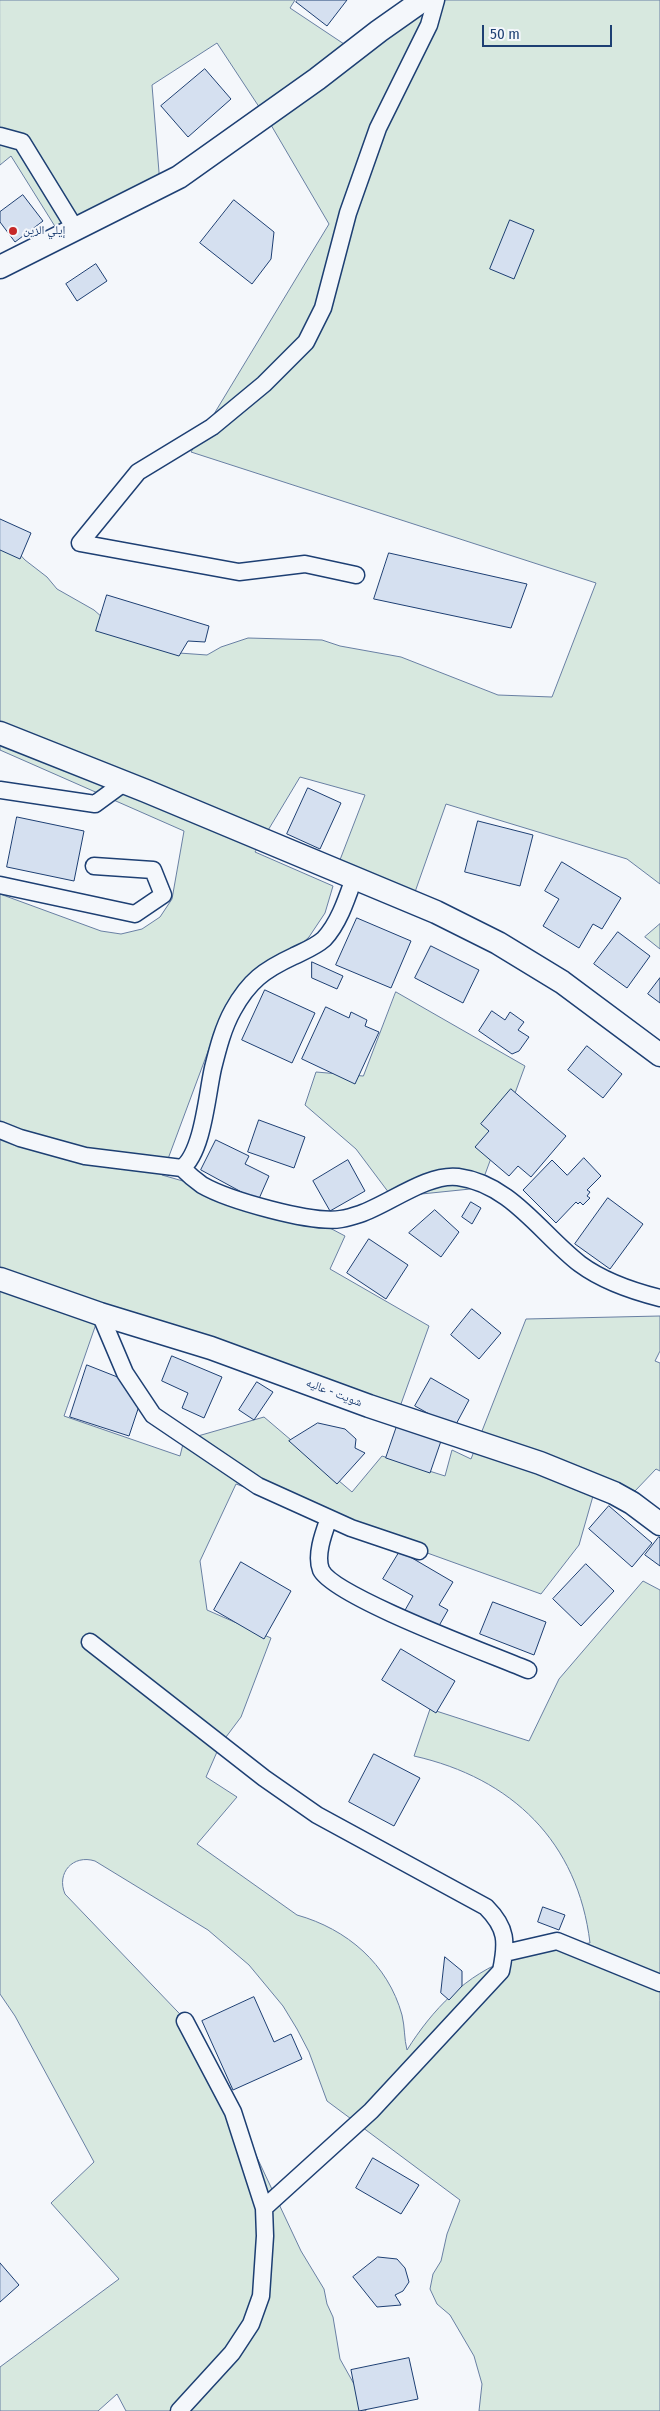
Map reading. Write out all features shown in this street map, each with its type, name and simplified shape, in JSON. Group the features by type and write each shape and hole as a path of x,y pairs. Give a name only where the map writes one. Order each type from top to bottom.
{"main road":[{"path":"0,267 179,176 424,0"},
{"path":"0,733 125,782 436,912 498,943 562,982 660,1055"},
{"name":"شويت - عاليه","path":"0,1279 100,1314 211,1348 369,1406 540,1462 614,1493 632,1503 660,1524"}],"street":[{"path":"356,575 305,564 239,572 80,543 138,472 212,427 264,384 306,342 323,308 348,213 378,128 429,25 436,0"},
{"path":"0,136 22,142 76,230"},
{"path":"0,790 95,804 125,782"},
{"path":"0,885 135,914 163,895 153,870 94,866"},
{"path":"182,1168 189,1162 196,1150 221,1038 242,996 256,977 311,948 323,939 335,922 354,878"},
{"path":"0,1130 20,1138 85,1156 182,1168 202,1185 223,1194 262,1206 319,1219 340,1219 360,1213 437,1179 457,1177 479,1182 503,1196 533,1218 558,1246 582,1265 612,1282 636,1292 660,1298"},
{"path":"100,1314 125,1373 153,1415 258,1486 351,1528 419,1551"},
{"path":"329,1518 320,1554 321,1570 346,1592 390,1613 528,1670"},
{"path":"90,1642 264,1778 317,1815 486,1907 498,1920 504,1933 505,1953 501,1971 371,2111 264,2208"},
{"path":"505,1953 557,1941 660,1983"},
{"path":"184,2409 232,2353 251,2324 261,2296 264,2268 264,2208 233,2112 185,2021"}],"shaded area":[{"path":"0,0 295,0 290,8 362,56 437,0 660,0 660,884 627,859 446,804 415,892 338,865 365,795 300,777 255,852 333,886 325,913 309,937 220,1019 162,1175 311,1218 345,1236 330,1269 429,1326 397,1415 96,1324 64,1416 180,1456 184,1440 264,1417 352,1492 382,1456 445,1476 452,1450 471,1459 526,1319 660,1316 660,1351 655,1361 660,1363 660,1471 656,1469 635,1491 599,1475 579,1545 541,1594 236,1484 200,1561 207,1610 271,1638 241,1717 220,1745 206,1777 237,1797 197,1844 297,1915 333,1929 363,1951 387,1980 396,1997 404,2024 407,2050 427,2021 452,1995 465,1984 495,1965 531,1952 590,1943 583,1907 571,1874 555,1845 534,1820 510,1798 481,1780 449,1766 414,1756 430,1709 529,1741 559,1679 643,1581 660,1590 660,2411 479,2411 482,2384 474,2356 450,2315 437,2304 430,2289 433,2274 441,2261 447,2234 460,2200 327,2101 309,2052 297,2029 283,2006 249,1965 208,1930 95,1861 80,1860 68,1867 65,1872 63,1886 65,1894 199,2034 301,2251 324,2289 327,2304 333,2317 340,2359 366,2411 126,2411 117,2394 98,2411 0,2411 0,2367 119,2279 51,2203 94,2162 15,2016 0,1994 0,894 101,931 121,934 142,929 160,917 172,899 184,831 0,750 0,533 25,560 47,577 57,589 94,610 103,618 179,653 207,655 221,647 248,638 322,640 340,646 401,657 498,695 552,697 596,583 191,452 329,224 271,125 217,43 152,85 161,197 66,244 11,156 0,165"},
{"path":"660,924 660,949 645,937"},
{"path":"396,992 525,1066 480,1188 392,1197 356,1149 305,1105 316,1072 363,1076"}],"building":[{"path":"298,0 347,0 327,26 296,2"},
{"path":"205,69 231,99 188,137 161,106"},
{"path":"23,195 43,221 15,242 0,222 0,212"},
{"path":"234,200 274,232 271,259 252,284 200,243"},
{"path":"510,220 534,230 514,279 490,269"},
{"path":"96,264 107,281 77,301 66,284"},
{"path":"0,519 31,533 20,559 0,550"},
{"path":"389,553 527,584 511,628 374,599"},
{"path":"107,595 209,626 205,642 188,641 179,656 96,631"},
{"path":"308,788 341,803 320,849 287,834"},
{"path":"17,817 84,831 74,881 7,867"},
{"path":"478,821 533,835 520,886 465,872"},
{"path":"562,862 621,898 602,929 593,924 579,948 543,926 559,899 545,891"},
{"path":"357,918 411,941 391,988 336,965"},
{"path":"618,932 650,956 627,988 594,964"},
{"path":"431,946 479,970 463,1003 415,978"},
{"path":"312,962 343,976 337,989 312,978"},
{"path":"660,978 660,1003 648,994"},
{"path":"265,990 315,1013 292,1063 242,1040"},
{"path":"326,1007 349,1018 351,1012 367,1020 365,1026 379,1032 355,1084 302,1059"},
{"path":"492,1011 505,1020 510,1012 524,1022 518,1030 529,1037 519,1051 512,1054 479,1031"},
{"path":"587,1046 622,1074 603,1098 568,1070"},
{"path":"511,1089 566,1136 531,1177 518,1166 509,1176 475,1147 489,1131 481,1124"},
{"path":"259,1120 305,1137 294,1168 248,1152"},
{"path":"216,1140 249,1156 245,1164 269,1176 258,1201 201,1170"},
{"path":"584,1158 601,1176 587,1190 590,1192 587,1196 590,1198 583,1205 580,1202 578,1204 576,1202 556,1223 523,1190 552,1160 567,1175"},
{"path":"348,1160 365,1191 330,1211 313,1181"},
{"path":"608,1198 643,1224 610,1269 575,1244"},
{"path":"471,1202 481,1208 472,1224 462,1217"},
{"path":"435,1210 459,1232 441,1257 409,1233"},
{"path":"369,1239 408,1265 386,1299 347,1273"},
{"path":"472,1309 501,1333 479,1359 451,1335"},
{"path":"172,1356 222,1377 204,1418 182,1408 188,1393 162,1381"},
{"path":"87,1365 125,1380 140,1403 129,1436 70,1417"},
{"path":"431,1378 469,1400 454,1428 415,1406"},
{"path":"257,1382 273,1392 254,1420 239,1410"},
{"path":"318,1423 345,1429 356,1439 355,1448 365,1453 337,1484 289,1441"},
{"path":"397,1426 441,1441 430,1473 386,1458"},
{"path":"609,1506 652,1543 632,1567 589,1529"},
{"path":"660,1538 660,1566 645,1555"},
{"path":"400,1551 453,1582 439,1605 448,1610 436,1631 404,1612 413,1596 383,1579"},
{"path":"241,1562 291,1591 264,1639 214,1610"},
{"path":"586,1564 614,1591 581,1626 553,1599"},
{"path":"493,1602 546,1622 534,1655 480,1634"},
{"path":"401,1649 455,1681 436,1713 382,1680"},
{"path":"374,1754 420,1778 394,1826 349,1802"},
{"path":"543,1907 565,1915 559,1930 538,1922"},
{"path":"445,1957 462,1971 462,1986 449,2000 441,1993"},
{"path":"254,1997 274,2042 291,2034 302,2059 233,2090 202,2021"},
{"path":"373,2158 419,2185 401,2214 356,2188"},
{"path":"378,2257 397,2259 405,2268 409,2282 403,2291 395,2295 401,2305 377,2307 353,2277"},
{"path":"0,2263 19,2285 0,2302"},
{"path":"409,2358 418,2399 359,2411 351,2370"}],"place":[{"name":"إيلي الزين","path":"13,231"}]}
